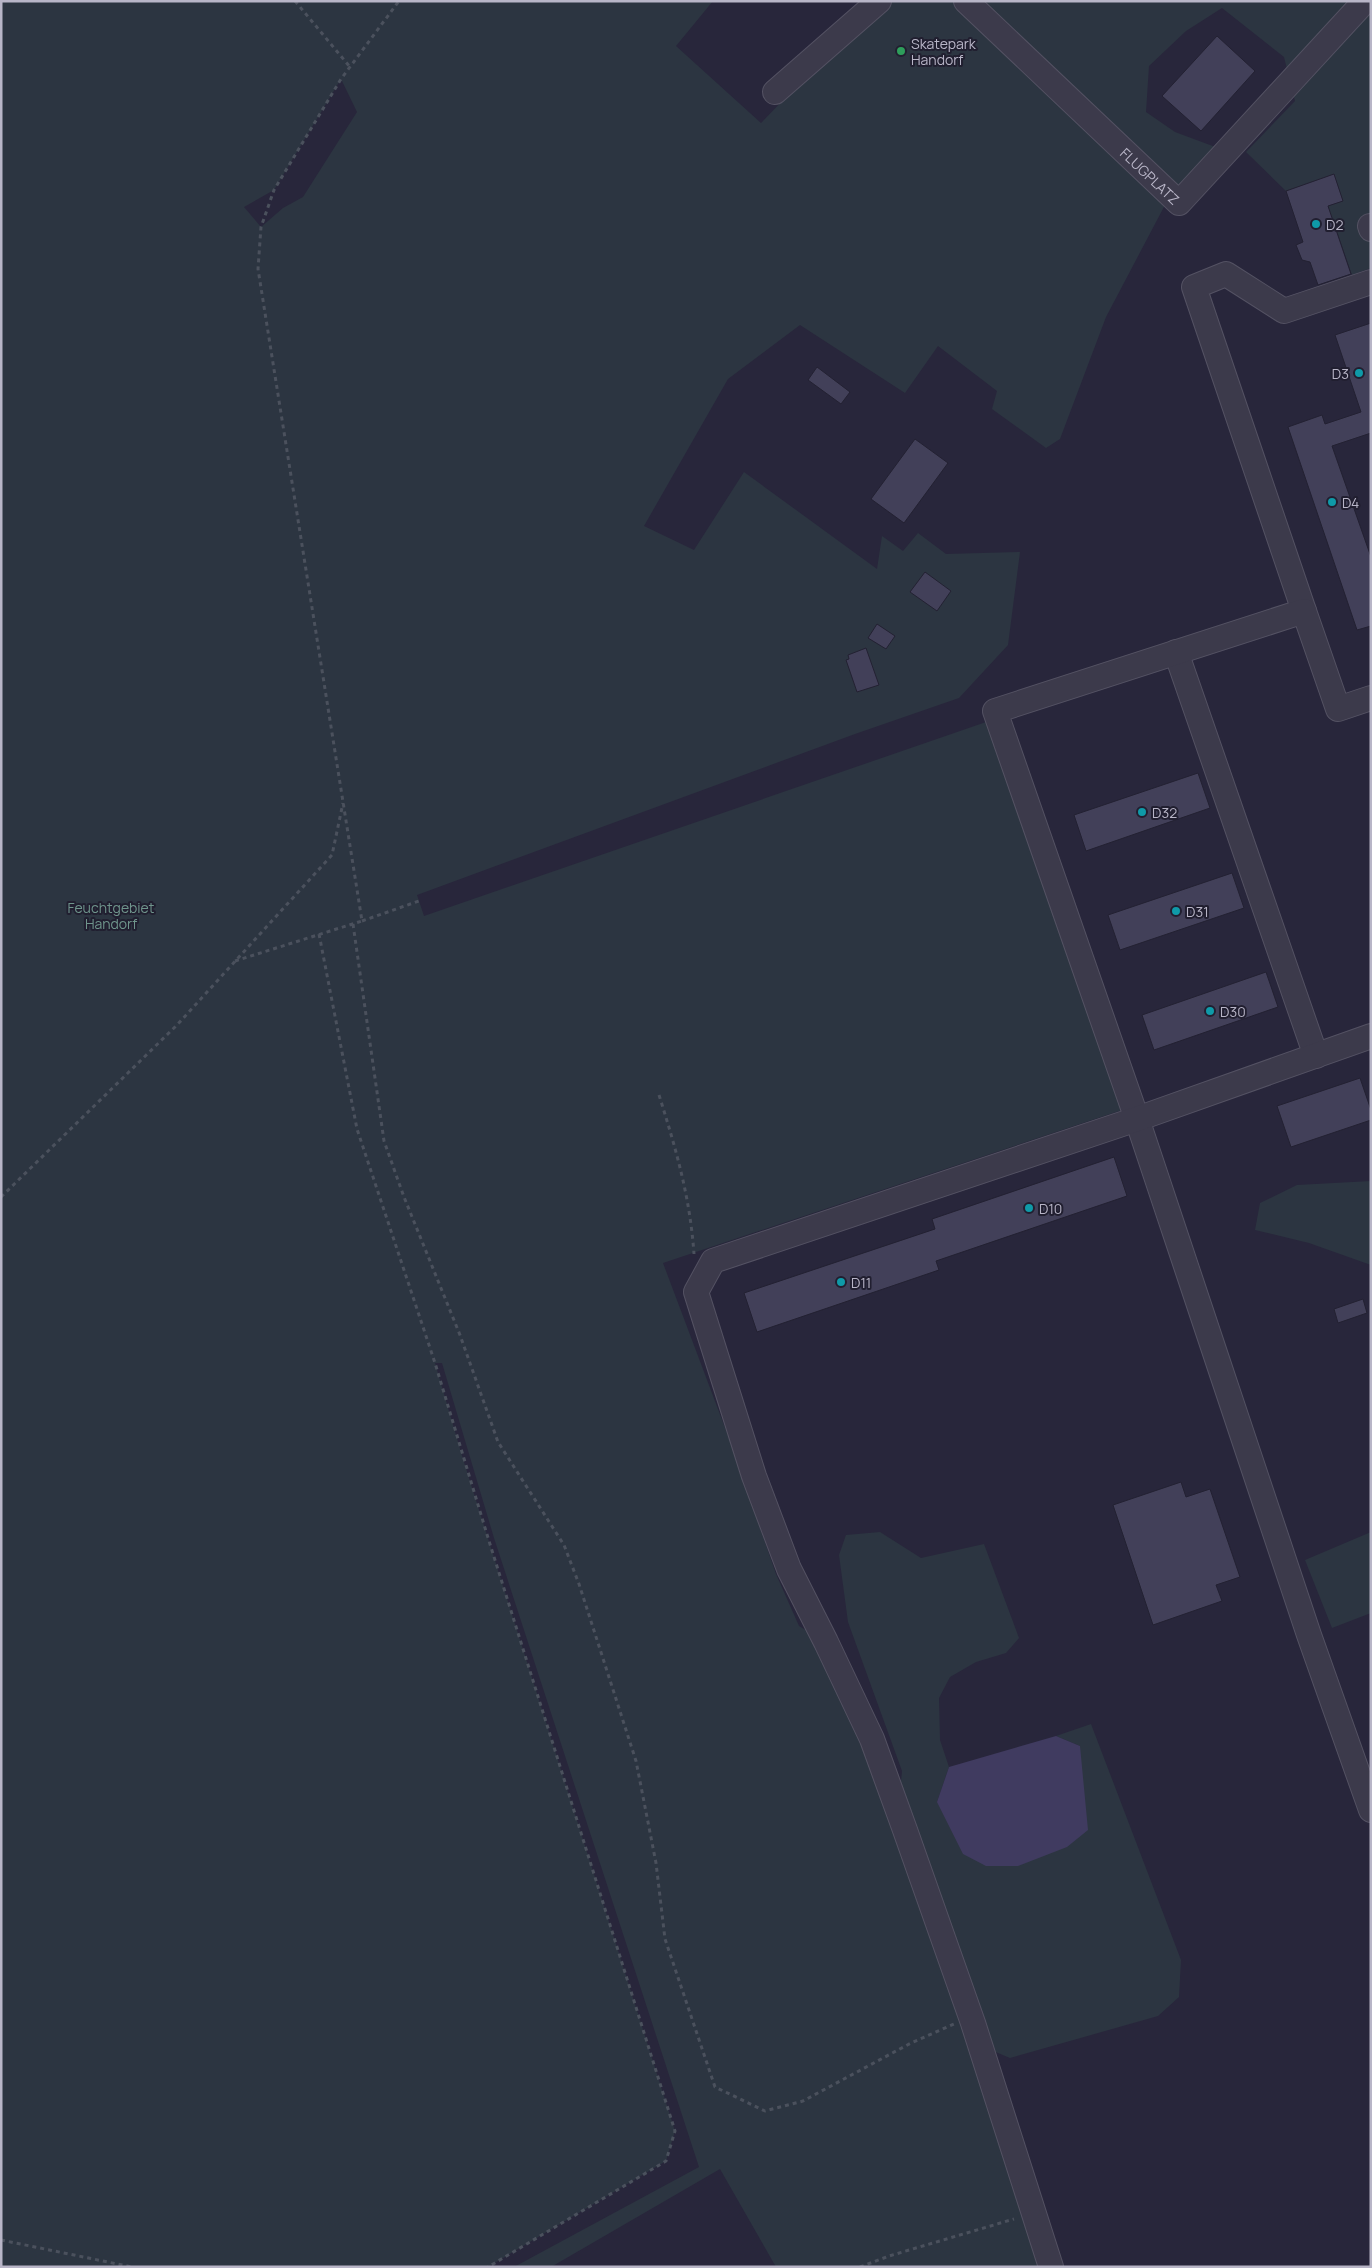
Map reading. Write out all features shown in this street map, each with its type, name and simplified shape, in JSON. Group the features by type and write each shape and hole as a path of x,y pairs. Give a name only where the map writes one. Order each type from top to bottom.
{"street":[{"path":"775,92 879,1"},
{"name":"FLUGPLATZ","path":"966,1 1179,203 1365,1"},
{"path":"1371,282 1284,311 1226,274 1194,287 1338,709 1371,698"},
{"path":"1304,611 995,711 1137,1119 1310,1635 1371,1810"},
{"path":"1176,652 1316,1056"},
{"path":"1051,2267 970,2017 872,1739 826,1642 788,1570 754,1476 696,1292 713,1261 1137,1119 1371,1036"}],"path":[{"path":"295,1 350,67"},
{"path":"362,921 258,269 261,227 274,190 350,67 399,1"},
{"path":"1,1197 177,1025 332,855 344,800"},
{"path":"235,961 419,901"},
{"path":"353,924 384,1141 404,1198 460,1335 498,1442 564,1545 579,1584 636,1761 656,1863 665,1939 716,2087 765,2111 803,2101 911,2043 970,2017"},
{"path":"319,934 357,1128 435,1363 483,1523 675,2131 666,2162 488,2267"},
{"path":"659,1095 680,1163 692,1232 694,1257"},
{"path":"860,2267 888,2256 1034,2213"},
{"path":"1,2240 132,2267"}],"green space":[{"name":"Feuchtgebiet Handorf","path":"1,1 713,1 676,46 761,123 812,70 890,1 1371,1 1371,268 1352,275 1328,206 1343,201 1334,174 1286,191 1246,152 1295,101 1284,57 1222,8 1186,31 1149,66 1146,112 1175,132 1218,148 1166,203 1106,317 1060,439 1046,448 992,409 997,391 938,346 905,393 800,325 728,379 644,526 694,550 744,472 877,569 882,536 903,551 918,533 946,554 1020,552 1008,645 959,698 855,734 417,895 424,916 989,721 1122,1110 663,1263 730,1441 776,1574 799,1626 826,1642 900,1792 902,1771 848,1622 839,1555 846,1535 880,1532 921,1558 984,1544 1019,1638 1006,1653 976,1662 950,1677 939,1698 940,1740 949,1767 937,1802 1080,1746 1056,1736 1091,1724 1181,1960 1179,1997 1158,2016 1010,2058 981,2046 1051,2267 776,2267 720,2169 551,2267 514,2267 699,2167 494,1538 442,1363 435,1363 463,1459 675,2131 666,2161 488,2267 1,2267","holes":["341,79 357,112 303,197 283,208 261,227 244,207 274,190"]},
{"path":"1371,1181 1371,1265 1309,1243 1255,1230 1260,1203 1297,1185"},
{"path":"1371,1532 1371,1613 1332,1628 1305,1560"}],"shaded area":[{"path":"1056,1736 1080,1746 1088,1830 1067,1847 1018,1866 986,1866 963,1854 937,1802 949,1767"}],"building":[{"path":"1217,36 1255,71 1201,131 1162,96"},
{"name":"D2","path":"1334,174 1343,201 1328,206 1351,274 1318,285 1310,262 1302,260 1296,245 1303,242 1286,191"},
{"name":"D4","path":"1371,323 1371,433 1332,446 1371,557 1371,626 1357,630 1288,427 1322,415 1325,424 1361,412 1335,335"},
{"path":"817,367 850,392 841,404 808,380"},
{"path":"915,439 948,463 904,523 871,499"},
{"path":"925,572 951,591 937,611 910,592"},
{"path":"877,624 895,636 886,649 868,638"},
{"path":"866,648 879,685 857,692 846,660 849,659 848,655"},
{"name":"D32","path":"1198,773 1210,808 1086,851 1074,815"},
{"name":"D31","path":"1232,873 1244,908 1120,950 1108,915"},
{"name":"D30","path":"1266,972 1278,1007 1154,1050 1142,1015"},
{"path":"1360,1078 1371,1110 1371,1120 1291,1147 1277,1106"},
{"path":"1114,1157 1127,1196 936,1261 939,1270 757,1332 744,1293 935,1229 932,1219"},
{"path":"1363,1299 1367,1313 1338,1323 1334,1309"},
{"path":"1181,1482 1186,1497 1210,1489 1240,1577 1216,1585 1222,1601 1153,1625 1113,1505"}],"place":[{"name":"Skatepark Handorf","path":"901,51"},
{"name":"D2","path":"1316,224"},
{"name":"D3","path":"1359,373"},
{"name":"D4","path":"1332,502"},
{"name":"D32","path":"1142,812"},
{"name":"D31","path":"1176,911"},
{"name":"D30","path":"1210,1011"},
{"name":"D10","path":"1029,1208"},
{"name":"D11","path":"841,1282"}]}
